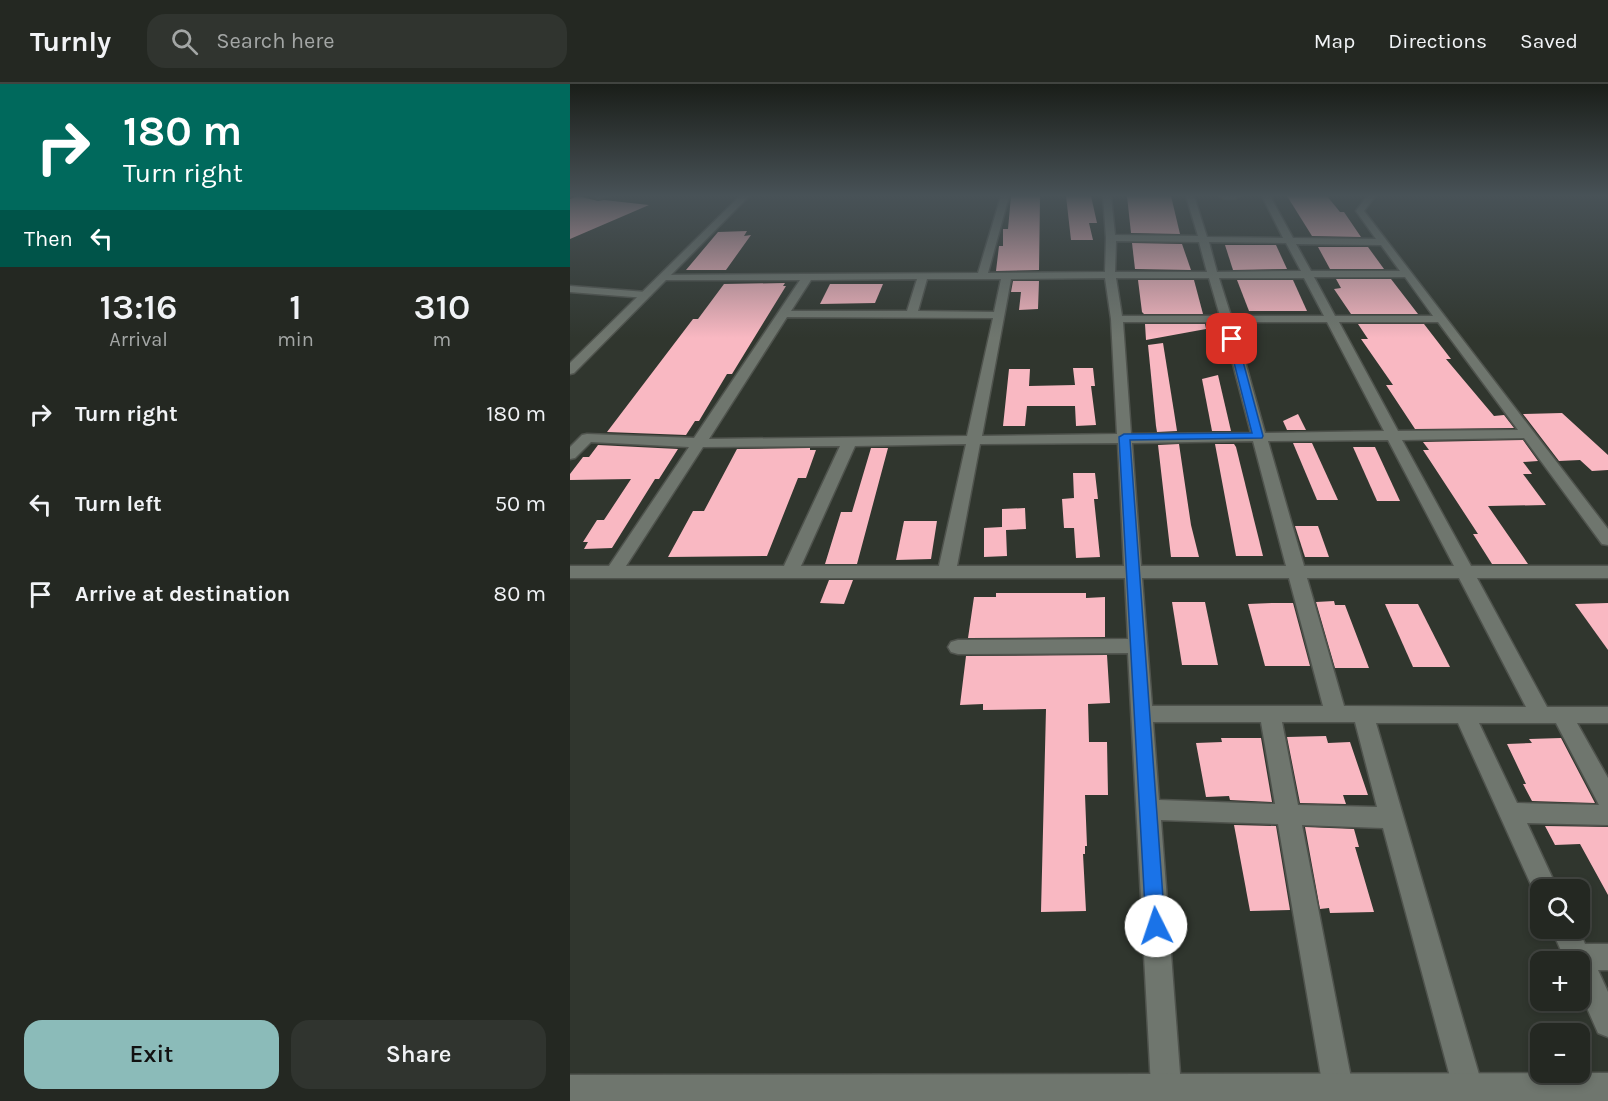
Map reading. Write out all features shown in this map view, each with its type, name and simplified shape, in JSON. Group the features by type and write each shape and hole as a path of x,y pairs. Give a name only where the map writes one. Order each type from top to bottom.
{"street":[{"path":"570,370 699,243"},
{"path":"982,275 991,243"},
{"path":"1111,243 1110,275 1116,319 1148,810 1178,1092"},
{"path":"1206,243 1211,276 1227,319 1336,715"},
{"path":"1291,243 1466,572 1552,715 1608,800"},
{"path":"1384,243 1608,540"},
{"path":"666,277 1408,274"},
{"path":"912,314 923,275"},
{"path":"947,572 1007,275"},
{"path":"614,572 786,314 808,276"},
{"path":"570,289 646,295"},
{"path":"786,314 1000,315"},
{"path":"1116,319 1442,320"},
{"path":"570,455 587,438 700,443 1124,437 1529,435"},
{"path":"790,572 850,440"},
{"path":"570,572 1608,572"},
{"path":"958,647 1137,646"},
{"path":"1142,714 1608,715"},
{"path":"1270,715 1338,1088"},
{"path":"1363,715 1468,1088"},
{"path":"1466,715 1541,879"},
{"path":"1148,810 1392,818"},
{"path":"1511,813 1608,814"},
{"path":"1590,957 1608,957"},
{"path":"1590,983 1608,1023"},
{"path":"570,1090 1178,1092 1468,1088 1532,1094 1608,1088"}],"building":[{"path":"708,243 745,243 726,270 686,270"},
{"path":"1003,243 1039,243 1039,270 996,271 999,246 1003,246"},
{"path":"1132,243 1155,243 1182,244 1191,270 1135,269"},
{"path":"1225,245 1276,245 1287,269 1233,270"},
{"path":"1318,247 1368,247 1384,269 1330,269"},
{"path":"1336,279 1391,279 1418,314 1351,314 1334,289 1341,288"},
{"path":"1138,280 1194,280 1203,314 1144,314"},
{"path":"1237,280 1293,280 1307,311 1249,311"},
{"path":"1013,281 1039,281 1038,309 1019,310 1021,292 1011,292"},
{"path":"785,283 783,286 786,286 732,374 727,374 699,421 695,421 686,435 607,432 693,319 698,319 724,284"},
{"path":"830,284 883,284 875,303 820,304"},
{"path":"1145,324 1205,324 1206,329 1146,340"},
{"path":"1358,324 1424,324 1451,359 1446,359 1494,416 1504,415 1514,428 1415,429 1386,385 1393,385 1361,339 1368,339"},
{"path":"1163,343 1177,431 1157,432 1148,345"},
{"path":"1073,368 1093,368 1095,386 1091,386 1096,425 1076,426 1075,406 1027,406 1025,426 1003,426 1009,369 1030,369 1029,386 1075,385"},
{"path":"1218,375 1231,431 1212,431 1202,379"},
{"path":"1562,413 1608,455 1608,470 1592,471 1580,460 1559,461 1523,414"},
{"path":"1298,414 1306,430 1287,430 1283,421"},
{"path":"1523,440 1538,461 1523,462 1532,474 1523,474 1546,505 1488,506 1528,564 1492,564 1473,534 1478,534 1423,450 1429,450 1423,442"},
{"path":"1293,443 1312,443 1338,500 1317,500"},
{"path":"1179,444 1191,525 1199,557 1171,557 1158,445"},
{"path":"1215,444 1234,444 1236,447 1263,556 1236,556"},
{"path":"598,445 678,449 659,479 655,479 612,548 584,549 588,542 583,542 597,520 604,520 631,479 570,480 570,474 583,457 589,457"},
{"path":"1353,447 1375,447 1400,501 1377,501"},
{"path":"810,448 810,450 816,450 806,478 798,478 767,556 668,557 693,511 704,511 737,449"},
{"path":"871,448 888,448 857,564 825,564 841,512 852,512"},
{"path":"1073,473 1095,473 1098,499 1094,499 1100,557 1076,558 1074,528 1064,528 1062,499 1074,498"},
{"path":"1025,508 1026,529 1006,530 1007,556 984,557 984,528 1002,527 1002,509"},
{"path":"904,521 937,521 931,559 896,560"},
{"path":"1295,526 1318,526 1329,557 1305,557"},
{"path":"829,580 853,580 844,604 820,603"},
{"path":"996,593 1086,593 1086,598 1105,597 1105,637 968,638 974,597 996,597"},
{"path":"1334,601 1335,605 1345,605 1369,668 1335,668 1316,602"},
{"path":"1172,602 1205,602 1218,665 1182,665"},
{"path":"1293,603 1310,666 1265,666 1248,604"},
{"path":"1608,603 1608,650 1575,604"},
{"path":"1385,604 1418,604 1450,667 1413,667"},
{"path":"1107,655 1110,703 1088,704 1089,742 1107,742 1108,795 1085,795 1087,846 1083,854 1086,911 1041,912 1046,709 983,710 983,704 960,705 966,656"},
{"path":"1326,736 1328,743 1350,742 1368,795 1343,795 1346,804 1300,803 1287,737"},
{"path":"1221,738 1261,738 1272,802 1230,800 1229,796 1206,797 1196,743 1222,742"},
{"path":"1561,738 1595,803 1532,801 1523,784 1526,784 1507,744 1532,743 1529,739"},
{"path":"1234,825 1276,826 1290,910 1250,911"},
{"path":"1545,826 1608,827 1608,895 1580,844 1555,845"},
{"path":"1305,827 1354,829 1359,847 1355,847 1374,912 1330,913 1329,908 1320,909"}],"route":[{"path":"1156,926 1124,437 1258,436 1232,339"}]}
